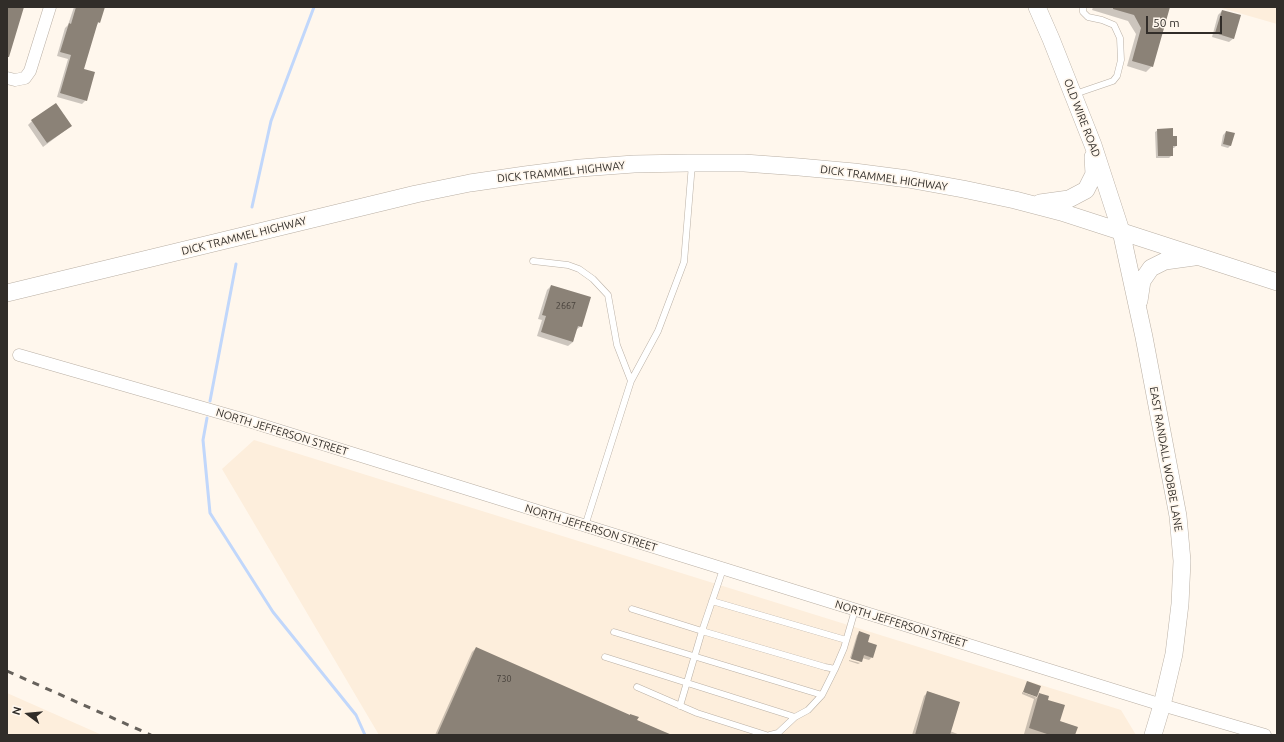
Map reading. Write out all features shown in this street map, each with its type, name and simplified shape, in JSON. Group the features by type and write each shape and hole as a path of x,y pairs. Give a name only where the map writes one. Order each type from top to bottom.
{"main road":[{"name":"OLD WIRE ROAD","path":"1037,7 1093,145 1121,231"},
{"path":"1031,204 1069,199 1086,190 1094,174 1093,145"},
{"name":"DICK TRAMMEL HIGHWAY","path":"7,294 408,196 470,183 580,168 634,164 693,163 744,163 854,172 908,179 963,189 1031,204 1121,231 1277,282"},
{"name":"EAST RANDALL WOBBE LANE","path":"1121,231 1178,516 1182,562 1180,604 1174,654 1153,735"},
{"path":"1138,310 1142,281 1151,268 1165,261 1200,257"}],"street":[{"path":"7,78 14,80 24,78 30,71 50,7"},
{"name":"NORTH JEFFERSON STREET","path":"19,355 242,419 1162,705"},
{"path":"1162,705 1264,735"}],"lane":[{"path":"1073,94 1113,81 1117,76 1121,60 1120,38 1114,25 1102,20 1088,17 1083,12 1082,7"},
{"path":"585,526 631,381 658,331 684,262 693,163"},
{"path":"533,261 568,265 579,269 593,279 608,295 617,345 631,381"},
{"path":"680,706 702,631 723,569"},
{"path":"712,601 846,640"},
{"path":"632,609 702,631 835,669"},
{"path":"770,735 778,733 795,717 808,710 822,695 844,648 855,610"},
{"path":"614,632 822,695"},
{"path":"605,657 795,717"},
{"path":"637,687 697,713 766,735"}],"shaded area":[{"path":"1218,7 1277,7 1277,24"},
{"path":"254,440 1121,710 1136,735 379,735 222,469"},
{"path":"7,693 102,735 7,735"}],"building":[{"path":"7,7 24,7 9,57 7,57"},
{"path":"76,7 105,7 100,23 98,22 84,69 95,72 87,101 60,93 71,55 60,52 69,23 71,24"},
{"path":"1113,7 1170,7 1153,67 1132,61 1141,28 1134,15 1113,9"},
{"path":"1222,10 1241,15 1234,39 1215,33"},
{"path":"56,103 72,126 47,143 31,120"},
{"path":"1173,128 1173,136 1177,136 1177,146 1173,146 1173,156 1158,156 1157,129"},
{"path":"1226,131 1235,133 1231,146 1223,144"},
{"path":"551,285 591,297 582,327 578,326 573,342 541,332 546,316 542,315"},
{"path":"859,631 870,635 868,642 877,645 873,658 864,655 862,662 851,659"},
{"path":"476,647 630,715 639,717 637,720 672,735 437,735"},
{"path":"1027,681 1041,686 1037,697 1023,692"},
{"path":"927,691 960,702 950,735 915,735"},
{"path":"1039,693 1049,696 1048,700 1065,705 1060,721 1078,727 1075,735 1050,735 1029,728"}],"waterway":[{"path":"252,207 271,121 314,7"},
{"path":"210,401 236,264"},
{"path":"207,418 203,440 210,513 273,612 356,715 365,735"}],"railway":[{"path":"7,671 151,735"}]}
